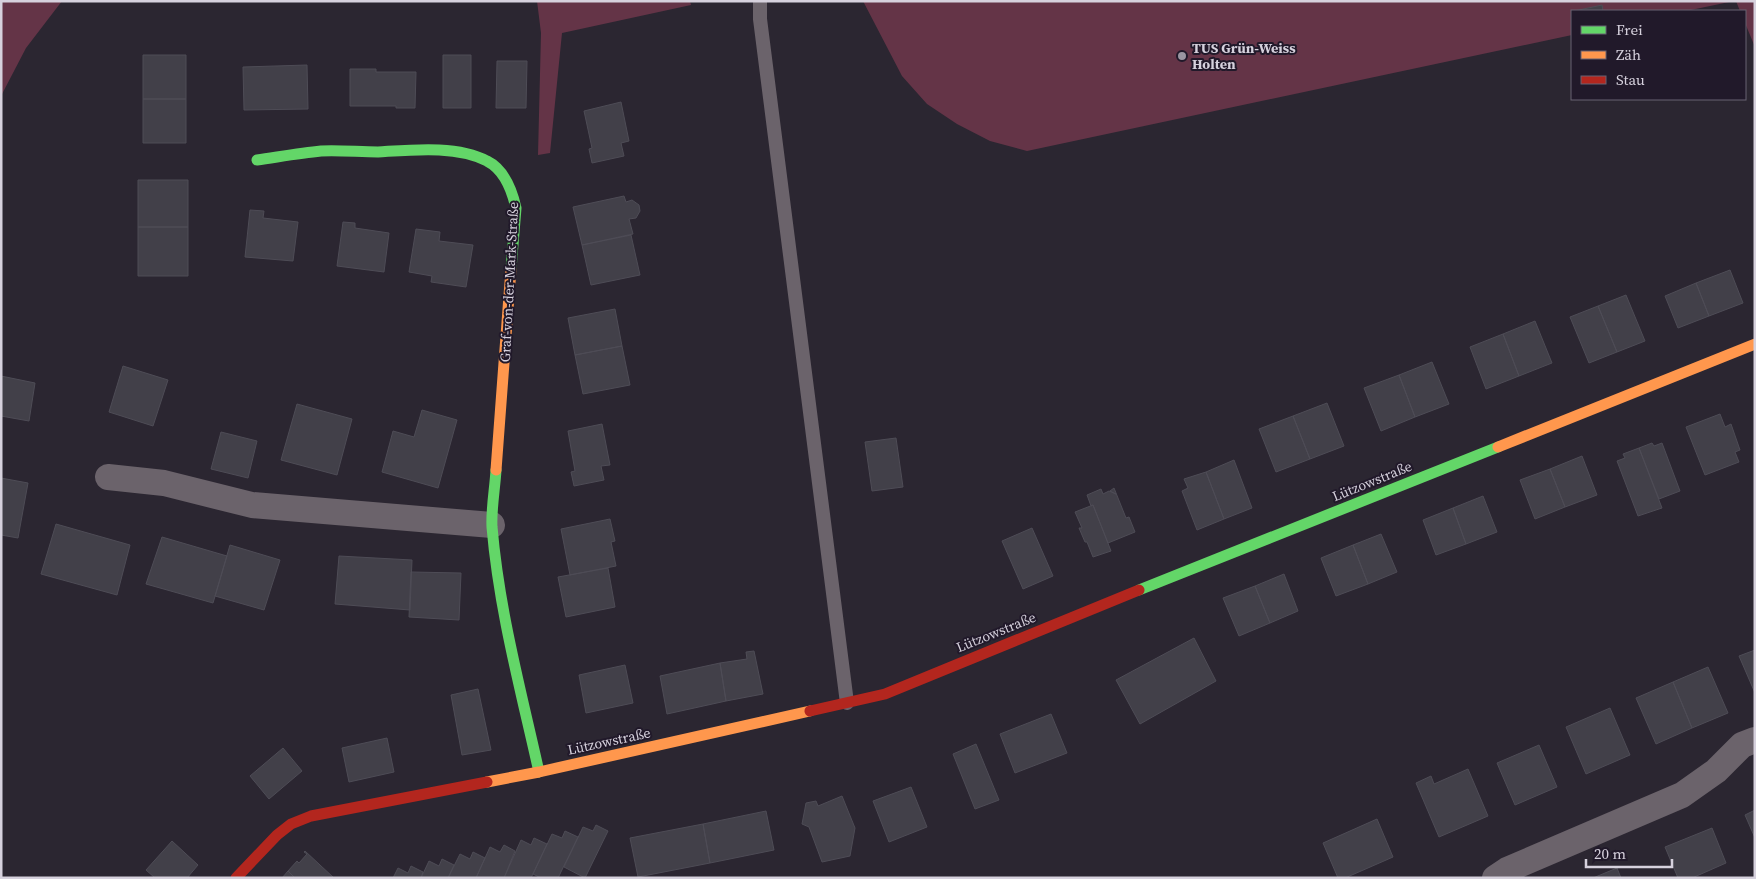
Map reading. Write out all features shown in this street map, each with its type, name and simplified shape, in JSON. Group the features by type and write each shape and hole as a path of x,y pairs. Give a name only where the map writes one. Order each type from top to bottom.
{"street":[{"name":"Graf-von-der-Mark-Straße","path":"257,160 314,152 432,151 460,153 486,160 496,167 514,192 516,208 492,525 499,584 539,772"},
{"name":"Lützowstraße","path":"236,878 277,835 291,824 310,816 539,772 885,694 1052,625 1755,344"},
{"path":"108,477 164,483 252,505 492,525"},
{"path":"1495,878 1507,870 1682,796 1716,772 1742,745 1755,740"}],"lane":[{"path":"760,1 760,19 847,703"}],"shaded area":[{"path":"1,1 62,1 26,48 1,96"},
{"path":"537,1 690,1 691,5 562,33 550,153 538,155 541,33"},
{"name":"TUS Grün-Weiss Holten","path":"863,1 1734,1 1691,10 1571,10 1571,35 1027,151 990,141 957,124 927,104 902,76"},
{"path":"1736,1 1755,1 1755,47 1746,25 1746,10 1740,10"}],"building":[{"path":"1602,5 1603,10 1579,10"},
{"path":"143,55 186,55 186,99 143,99"},
{"path":"443,55 471,55 471,108 443,108"},
{"path":"497,61 527,61 526,108 496,108"},
{"path":"307,65 308,109 244,110 243,67"},
{"path":"350,69 376,69 376,72 416,72 415,108 350,106"},
{"path":"143,99 186,99 186,143 143,143"},
{"path":"621,102 629,141 621,143 624,156 592,163 589,149 592,148 584,111"},
{"path":"138,180 188,180 188,227 138,227"},
{"path":"624,196 626,202 632,200 639,205 640,211 636,218 629,219 633,234 582,245 573,207"},
{"path":"250,210 264,211 263,218 298,222 293,261 245,257"},
{"path":"343,222 355,223 355,228 389,233 384,272 337,266"},
{"path":"138,227 188,227 188,276 138,276"},
{"path":"416,229 440,232 439,241 473,245 466,287 431,282 432,276 409,272"},
{"path":"631,235 640,275 591,285 582,245"},
{"path":"1730,270 1743,303 1709,316 1696,283"},
{"path":"1696,283 1709,316 1678,328 1665,296"},
{"path":"1626,295 1645,341 1617,352 1598,306"},
{"path":"1598,306 1617,352 1589,363 1570,317"},
{"path":"615,309 622,346 575,355 568,318"},
{"path":"1535,321 1552,363 1519,376 1503,334"},
{"path":"1503,334 1519,376 1486,389 1470,347"},
{"path":"622,346 630,385 583,394 575,355"},
{"path":"1432,362 1449,404 1415,417 1399,375"},
{"path":"123,366 168,380 153,426 109,412"},
{"path":"1399,375 1415,417 1381,431 1364,388"},
{"path":"1,376 35,383 29,421 1,416"},
{"path":"1327,403 1344,446 1310,459 1293,416"},
{"path":"297,404 352,419 337,475 281,460"},
{"path":"422,410 457,420 438,488 382,472 393,431 414,437"},
{"path":"1720,414 1725,427 1731,424 1740,450 1735,452 1739,462 1705,475 1686,427"},
{"path":"1293,416 1310,459 1276,472 1259,429"},
{"path":"602,424 610,465 601,466 604,480 574,486 571,472 575,471 568,431"},
{"path":"221,432 257,441 248,478 211,469"},
{"path":"896,438 903,487 872,491 865,442"},
{"path":"1652,443 1654,446 1662,443 1680,491 1659,499 1639,448"},
{"path":"1639,448 1662,508 1638,516 1617,461 1625,458 1623,454"},
{"path":"1582,456 1597,495 1565,507 1550,469"},
{"path":"1234,460 1252,508 1224,519 1206,472"},
{"path":"1550,469 1565,507 1535,519 1520,480"},
{"path":"1206,472 1224,519 1197,530 1182,491 1188,488 1184,479"},
{"path":"1,478 28,483 18,538 1,535"},
{"path":"1114,488 1126,518 1129,517 1135,532 1108,543 1087,495 1101,489 1103,494 1109,491 1116,494 1110,491"},
{"path":"1483,496 1497,532 1466,544 1453,508"},
{"path":"1093,505 1111,551 1093,557 1079,528 1082,528 1075,512"},
{"path":"1453,508 1466,544 1436,555 1423,520"},
{"path":"610,519 615,541 611,542 616,566 570,575 561,529"},
{"path":"56,524 130,545 117,595 41,574"},
{"path":"1032,528 1053,576 1023,589 1002,541"},
{"path":"1381,534 1397,572 1368,584 1353,545"},
{"path":"162,537 227,556 213,603 146,584"},
{"path":"230,545 280,560 264,610 215,596"},
{"path":"1353,545 1368,584 1336,596 1321,558"},
{"path":"339,556 412,560 410,610 335,604"},
{"path":"608,568 615,607 566,617 558,577"},
{"path":"411,572 461,573 459,620 409,617"},
{"path":"1284,574 1298,611 1270,623 1255,586"},
{"path":"1255,586 1270,623 1239,636 1223,598"},
{"path":"1194,638 1216,681 1140,724 1116,680"},
{"path":"1755,650 1755,693 1739,656"},
{"path":"754,651 763,694 726,701 720,663 747,659 746,652"},
{"path":"720,663 726,701 667,714 660,676"},
{"path":"625,665 633,703 586,713 579,675"},
{"path":"1708,667 1728,713 1692,728 1673,682"},
{"path":"1673,682 1692,728 1656,744 1636,698"},
{"path":"478,689 491,750 462,755 451,695"},
{"path":"1610,708 1630,755 1586,774 1566,727"},
{"path":"1051,714 1067,753 1015,773 1000,734"},
{"path":"387,738 394,772 349,782 342,748"},
{"path":"976,744 999,800 975,809 953,754"},
{"path":"1539,745 1557,787 1515,805 1497,763"},
{"path":"283,748 302,771 269,799 250,776"},
{"path":"1468,769 1488,816 1439,837 1416,783 1431,776 1434,784"},
{"path":"911,787 927,827 889,842 873,801"},
{"path":"842,796 855,828 850,856 822,862 809,827 802,824 806,803 816,801 818,806"},
{"path":"1755,810 1755,838 1745,815"},
{"path":"766,811 774,850 710,863 703,824"},
{"path":"1377,819 1393,857 1345,878 1338,878 1323,843"},
{"path":"703,824 710,863 638,877 630,838"},
{"path":"596,825 608,831 585,878 564,867 583,827 593,831"},
{"path":"1712,828 1726,863 1692,878 1678,878 1665,847"},
{"path":"565,831 578,837 558,878 541,878 533,874 552,834 562,838"},
{"path":"534,838 547,844 531,878 504,878 521,840 531,845"},
{"path":"172,841 198,865 187,878 155,878 146,870"},
{"path":"504,845 515,851 504,878 476,878 490,847 500,852"},
{"path":"305,851 334,878 295,878 288,871 307,854"},
{"path":"473,852 485,858 476,878 448,878 460,854 470,859"},
{"path":"442,859 454,865 448,878 421,878 429,861 439,866"},
{"path":"411,866 423,872 421,878 393,878 398,868 408,873"},
{"path":"1617,868 1621,878 1593,878"},
{"path":"288,871 295,878 282,878"}],"traffic: fast":[{"path":"257,160 321,151 378,152 434,150 462,153 487,161 499,170 507,181 516,208 511,269"},
{"path":"1139,590 1498,447"},
{"path":"496,470 492,520 495,558 511,650 539,772"}],"traffic: slow":[{"path":"496,470 511,269"},
{"path":"1498,447 1755,344"},
{"path":"487,782 810,711"}],"traffic: jam":[{"path":"810,711 885,694 1139,590"},
{"path":"236,878 277,835 291,824 311,816 487,782"}],"place":[{"name":"TUS Grün-Weiss Holten","path":"1182,56"}]}
